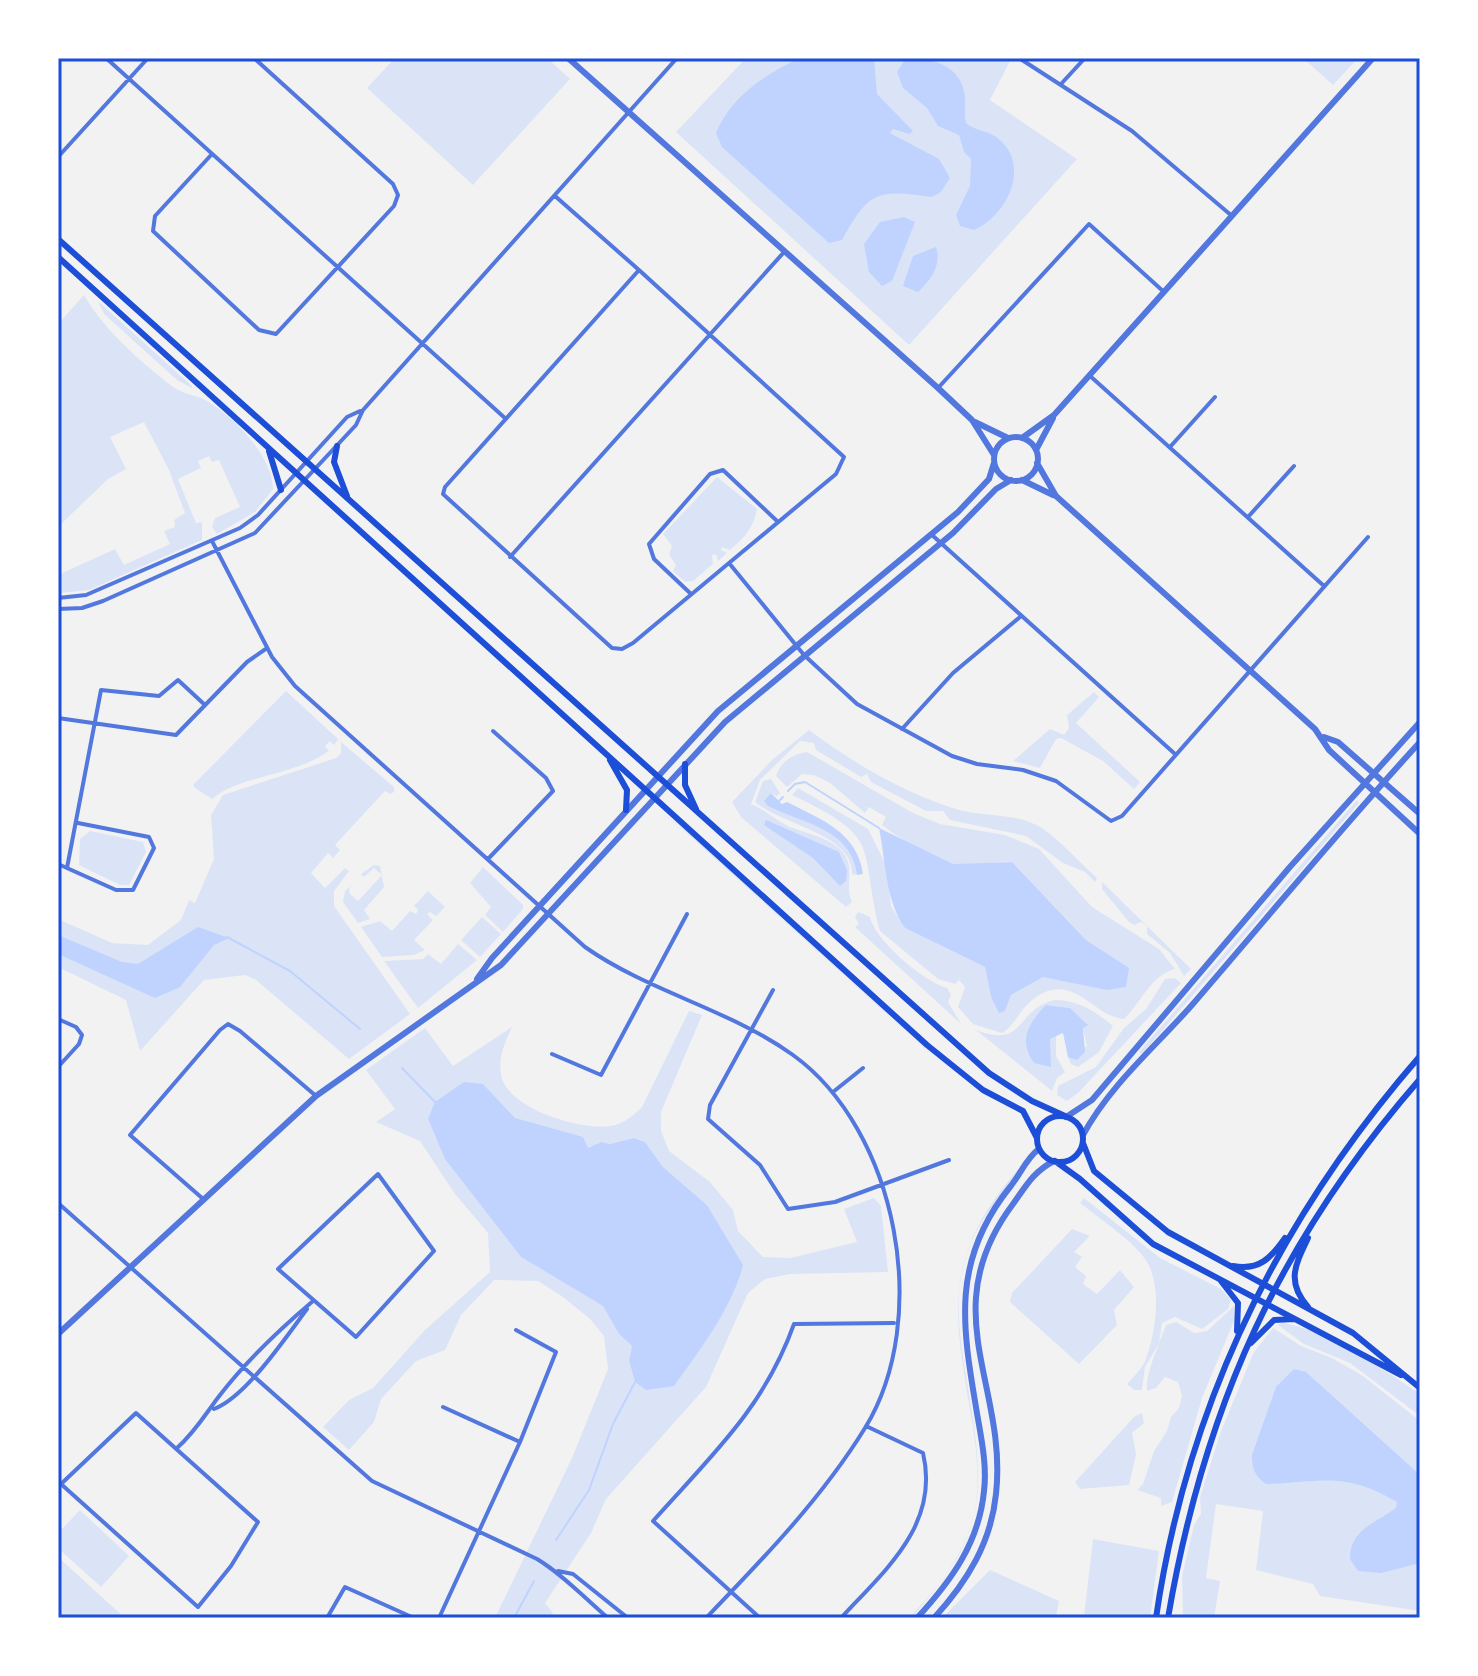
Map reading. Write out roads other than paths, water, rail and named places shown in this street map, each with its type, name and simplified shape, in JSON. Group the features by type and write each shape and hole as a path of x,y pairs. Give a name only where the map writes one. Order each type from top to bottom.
{"main road":[{"path":"58,239 305,464 349,499 989,1073 1032,1101 1077,1123 1088,1163 1098,1176 1177,1238 1365,1341 1420,1388"},
{"path":"58,257 957,1072 1023,1111 1037,1138 1039,1149 1080,1179 1146,1239 1408,1379"},
{"path":"337,446 335,468 349,499"},
{"path":"267,448 281,490"},
{"path":"603,751 627,790 626,810"},
{"path":"685,764 685,785 697,812"},
{"path":"1225,1264 1250,1268 1267,1260 1371,1115 1420,1056"},
{"path":"1168,1618 1192,1498 1240,1359 1273,1291 1321,1211 1384,1121 1420,1079"},
{"path":"1037,1138 1048,1119 1066,1116"},
{"path":"1055,1161 1070,1159 1083,1139"},
{"path":"1156,1618 1174,1517 1208,1403 1257,1296 1308,1206"},
{"path":"1313,1313 1297,1293 1292,1277 1321,1211"},
{"path":"1194,1264 1235,1294 1239,1320 1236,1338"},
{"path":"1240,1359 1256,1336 1274,1320 1286,1317 1300,1320"}],"street":[{"path":"106,58 506,419"},
{"path":"58,157 148,58"},
{"path":"212,154 155,216 151,226 157,236 259,330 271,335 281,331 394,206 397,189 254,58"},
{"path":"475,982 626,810 718,711 932,535 986,484 994,463 994,455 972,420 568,58"},
{"path":"58,609 82,608 103,601 217,551 264,526 356,425 363,410 677,58"},
{"path":"1019,58 1152,146 1232,216"},
{"path":"1061,84 1085,58"},
{"path":"972,420 1008,438 1022,438 1054,415 1373,58"},
{"path":"555,196 639,270 711,334 844,457 836,474 633,643 618,650 605,643 448,501 443,490 639,270"},
{"path":"938,388 1089,224 1164,292"},
{"path":"510,557 785,251"},
{"path":"1089,375 1324,586"},
{"path":"1170,447 1215,397"},
{"path":"58,598 86,595 212,541 258,515 347,417 363,410"},
{"path":"1054,415 1036,450 1037,463 1056,496"},
{"path":"994,455 1008,438"},
{"path":"1022,438 1036,450"},
{"path":"994,463 1000,474 1011,480 1022,480 1056,496 1324,737 1338,742 1420,814"},
{"path":"1022,480 1032,473 1037,463"},
{"path":"1248,517 1294,466"},
{"path":"690,593 654,559 649,544 710,474 723,470 777,521"},
{"path":"58,1334 129,1265 316,1096 501,965 725,722 940,543 996,489 1011,480"},
{"path":"932,535 1175,754"},
{"path":"729,563 797,647 844,695 952,756 1023,770 1056,781 1111,821 1118,820 1368,537"},
{"path":"212,541 267,648 295,686 548,914 612,966 750,1028 795,1056 833,1092 862,1137 884,1186 897,1245 895,1323 884,1380 866,1426 825,1485 706,1618"},
{"path":"902,729 953,673 1020,617"},
{"path":"58,718 176,735 267,648"},
{"path":"67,868 78,823 99,693 104,690 159,696 178,680 205,705"},
{"path":"1066,1116 1092,1100 1420,722"},
{"path":"488,859 553,791 546,778 493,731"},
{"path":"1324,737 1329,750 1420,834"},
{"path":"1083,1139 1110,1093 1420,742"},
{"path":"58,864 116,890 129,892 140,882 154,848 152,840 145,834 78,823"},
{"path":"552,1054 601,1075 687,914"},
{"path":"773,990 710,1105 708,1119 760,1165 788,1209 835,1202 949,1160"},
{"path":"58,1019 76,1027 82,1035 79,1044 58,1067"},
{"path":"202,1198 130,1135 220,1030 228,1024 240,1031 316,1096"},
{"path":"833,1092 863,1068"},
{"path":"917,1618 958,1567 979,1523 985,1470 963,1325 968,1269 984,1226 1039,1149"},
{"path":"934,1618 968,1576 990,1527 997,1463 976,1331 976,1292 986,1251 998,1226 1031,1175 1055,1161"},
{"path":"378,1174 434,1251 356,1337 313,1301 278,1269 378,1174"},
{"path":"58,1203 372,1481 480,1531 556,1571 573,1574 628,1618"},
{"path":"964,1291 976,1292"},
{"path":"214,1409 217,1398 244,1368 313,1301"},
{"path":"177,1448 214,1409 225,1405 252,1376 313,1301"},
{"path":"760,1618 653,1521 756,1404 781,1360 794,1324 895,1323"},
{"path":"439,1618 520,1442 556,1352 516,1330"},
{"path":"974,1399 986,1396"},
{"path":"443,1407 520,1442"},
{"path":"136,1413 177,1448 258,1522 231,1566 198,1607 61,1484 136,1413"},
{"path":"841,1618 905,1547 916,1530 926,1497 923,1453 866,1426"},
{"path":"979,1523 990,1527"},
{"path":"556,1571 566,1584 608,1618 616,1607"},
{"path":"327,1618 345,1587 414,1618"}],"water":[{"path":"800,58 874,58 877,94 913,131 909,134 893,129 890,133 939,159 950,178 940,193 931,197 898,193 876,197 860,211 842,240 829,243 722,147 716,133 740,97 762,79"},
{"path":"906,58 935,62 952,71 963,86 966,123 996,137 1009,151 1014,164 1011,190 996,214 974,230 960,226 956,215 970,186 971,159 964,152 959,135 938,126 927,108 903,88 897,72"},
{"path":"904,217 915,222 892,281 882,286 869,272 864,244 880,222"},
{"path":"936,247 938,260 927,282 918,292 903,286 913,256"},
{"path":"771,793 782,804 787,802 836,829 854,848 863,874 857,875 853,859 835,837 768,806 764,801"},
{"path":"766,820 839,852 847,870 846,881 840,886 813,858 764,825"},
{"path":"879,828 953,864 1012,862 1086,940 1129,968 1126,987 1107,990 1043,977 1011,995 1005,1011 999,1013 991,997 985,967 905,928 893,905"},
{"path":"198,927 229,938 214,945 180,987 155,998 58,954 58,935 122,962 138,964"},
{"path":"1046,1005 1070,1008 1088,1025 1083,1028 1085,1052 1077,1060 1068,1057 1063,1033 1050,1039 1051,1067 1034,1063 1029,1055 1027,1032"},
{"path":"464,1082 483,1084 515,1118 583,1137 588,1148 601,1142 610,1144 634,1138 645,1142 663,1167 707,1205 743,1265 723,1313 674,1386 646,1390 635,1382 629,1360 632,1346 619,1334 603,1306 521,1257 445,1159 428,1119 435,1102"},
{"path":"1294,1369 1306,1372 1420,1475 1420,1563 1381,1573 1358,1571 1350,1559 1354,1540 1396,1508 1397,1502 1347,1482 1266,1484 1257,1475 1252,1455 1276,1387"}],"waterway":[{"path":"788,791 795,784 805,782 879,828"},
{"path":"779,801 783,797"},
{"path":"227,937 290,971 360,1029"},
{"path":"402,1068 435,1102"},
{"path":"556,1540 589,1490 613,1424 635,1382"},
{"path":"514,1618 534,1581"}]}
